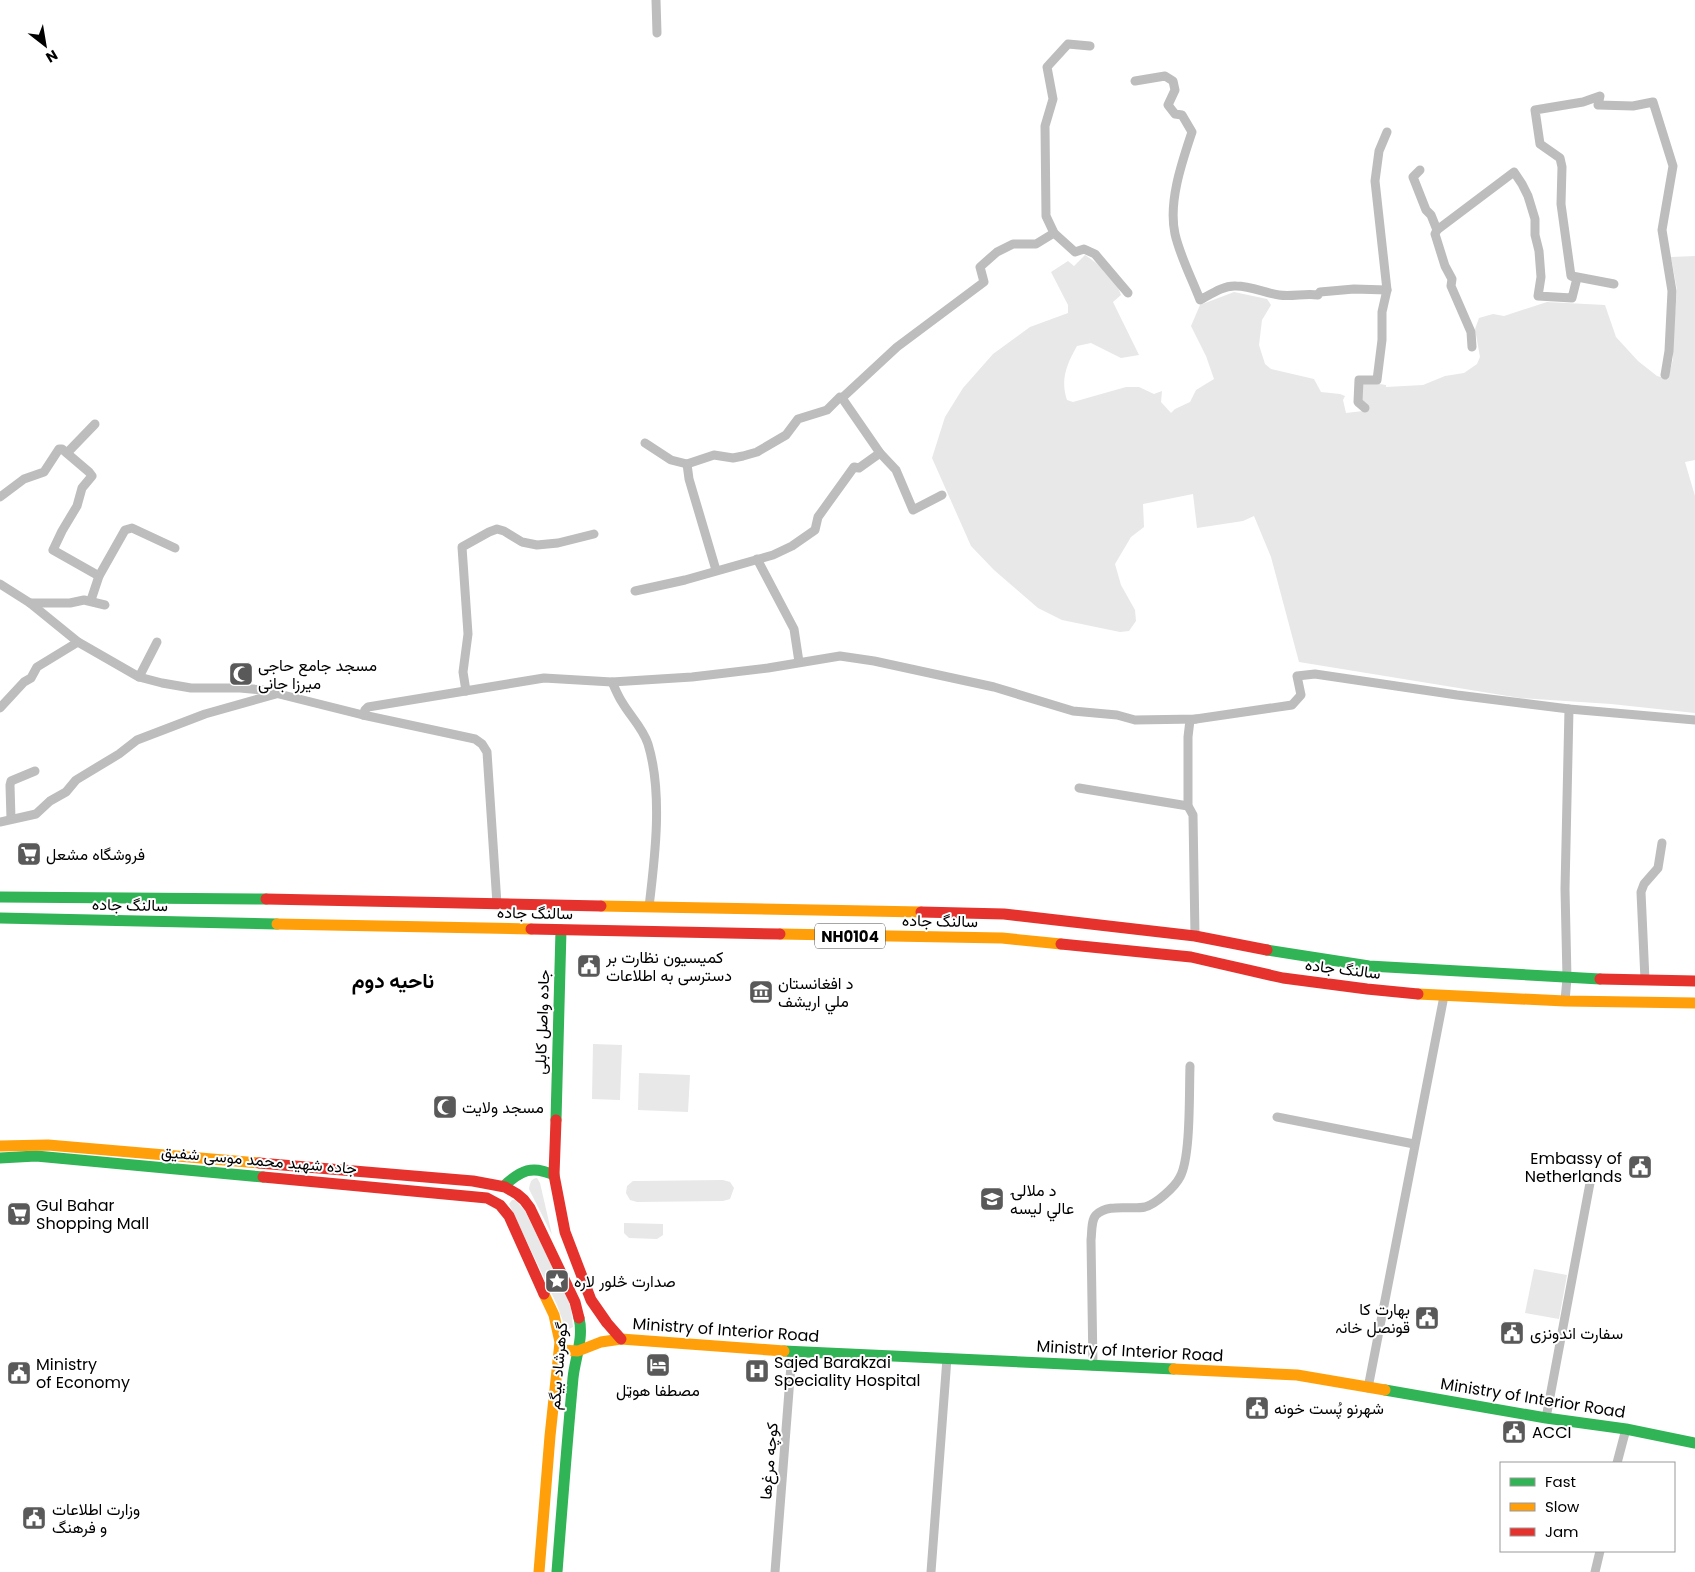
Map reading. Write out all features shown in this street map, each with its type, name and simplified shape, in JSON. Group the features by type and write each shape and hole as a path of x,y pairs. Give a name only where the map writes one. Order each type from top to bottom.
{"main road":[{"name":"سالنگ جاده","path":"0,897 157,900 336,900 649,907 1002,938 1191,957 1283,978 1367,989 1444,996 1565,1001 1695,1003"},
{"name":"سالنگ جاده","path":"0,918 561,930 833,923 1004,914 1195,936 1286,954 1369,966 1567,978 1695,981"},
{"name":"جاده واصل کابلی","path":"561,930 554,1175 564,1232 591,1300 621,1339"},
{"name":"جاده شهید محمد موسی شفیق","path":"0,1146 48,1146 474,1181 504,1186"},
{"name":"جاده شهید محمد موسی شفیق","path":"0,1158 36,1156 487,1198 500,1205 509,1216"},
{"path":"504,1186 514,1177 526,1171 544,1170 554,1175"},
{"name":"گوهرشاد بیگم","path":"504,1186 514,1190 530,1208 575,1302 581,1326 574,1375 557,1572"},
{"name":"گوهرشاد بیگم","path":"509,1216 554,1315 558,1328 560,1350 550,1436 539,1572"},
{"path":"579,1347 589,1319 591,1300"},
{"name":"Ministry of Interior Road","path":"560,1350 621,1339 792,1352 1297,1375 1546,1418 1626,1429 1695,1443"}],"street":[{"path":"656,0 657,33"},
{"path":"1090,46 1068,44 1047,67 1052,99 1045,126 1046,216 1054,233 1075,252 1084,249 1095,254 1128,293"},
{"path":"1135,81 1165,76 1173,81 1175,90 1168,106 1175,114 1182,115 1192,132 1176,183 1174,207 1175,234 1200,300 1217,290 1235,285 1279,295 1304,296 1354,288 1387,290"},
{"path":"1571,276 1562,204 1562,167 1560,158 1540,144 1535,110 1582,102 1600,96 1598,105 1634,106 1653,102 1673,166 1662,230 1672,291 1669,350 1665,375"},
{"path":"1365,408 1358,402 1359,380 1377,380 1382,340 1382,312 1387,290 1375,181 1379,151 1387,132"},
{"path":"1420,170 1413,177 1426,210 1437,230"},
{"path":"1472,347 1471,332 1451,286 1452,279 1435,234 1437,230 1514,172 1525,190 1535,219 1535,235 1539,251 1541,277 1538,296 1572,298 1577,278 1571,276"},
{"path":"645,443 672,460 686,464 714,455 733,458 757,452 786,435 798,419 827,410 897,347 984,282 980,267 997,252 1013,244 1036,244 1054,233"},
{"path":"1571,276 1614,284"},
{"path":"842,398 880,453 896,470 913,510 942,495"},
{"path":"67,453 95,424"},
{"path":"0,497 24,479 44,472 60,449 62,449 90,472 92,476 82,488 77,506 53,550 99,576"},
{"path":"635,591 685,580 773,555 792,546 815,530 818,517 854,467 859,468 880,453"},
{"path":"686,464 716,570"},
{"path":"91,600 99,576 125,530 128,528 132,528 175,548"},
{"path":"466,691 463,672 468,634 462,547 497,529 522,542 536,545 558,544 594,534"},
{"path":"757,559 794,629 799,662"},
{"path":"0,584 30,603 78,642 139,676 162,683 191,688 263,690 363,716 475,739 482,744 487,752 497,904"},
{"path":"30,603 70,604 91,600 105,605"},
{"path":"0,708 9,701 24,682 31,678 36,668 78,642"},
{"path":"139,676 157,642"},
{"path":"363,716 364,710 368,707 544,678 612,682 692,677 768,668 840,656 874,661 994,687 1073,711 1117,714 1135,720 1196,719"},
{"path":"1195,936 1193,815 1188,806 1188,737 1190,720 1292,705 1302,695 1298,676 1315,674 1568,709 1695,720"},
{"path":"612,682 622,703 636,721 648,743 655,776 656,832 649,907"},
{"path":"0,822 36,814 50,801 66,792 76,780 119,754 137,740 205,714 277,694"},
{"path":"1565,1001 1567,978 1565,889 1568,709"},
{"path":"11,819 11,781 35,770"},
{"path":"1079,788 1188,806"},
{"path":"1645,980 1641,892 1644,884 1658,868 1662,843"},
{"path":"1368,1388 1444,996"},
{"path":"1093,1366 1091,1240 1093,1220 1095,1215 1106,1210 1146,1207 1160,1198 1179,1180 1184,1168 1188,1131 1190,1066"},
{"path":"1277,1118 1414,1144"},
{"path":"1546,1418 1590,1182"},
{"name":"کوچه مرغ‌ها","path":"775,1572 792,1352"},
{"path":"931,1572 948,1358"},
{"path":"1617,1462 1626,1429"},
{"path":"1596,1572 1600,1552"}],"shaded area":[{"path":"1085,255 1106,272 1119,289 1121,295 1113,302 1139,355 1121,358 1091,343 1077,346 1070,359 1064,378 1067,400 1073,402 1126,387 1139,387 1154,394 1162,391 1161,402 1171,413 1190,402 1196,390 1214,379 1206,356 1191,326 1200,305 1234,292 1267,299 1271,305 1262,320 1259,345 1265,364 1271,369 1314,379 1321,392 1345,396 1343,400 1346,413 1363,411 1361,385 1367,382 1386,385 1386,387 1423,385 1445,376 1464,373 1477,364 1480,357 1475,329 1479,318 1493,314 1504,316 1547,302 1605,305 1616,337 1638,361 1657,376 1668,379 1673,359 1677,290 1671,257 1695,256 1695,460 1685,462 1695,496 1695,713 1611,704 1520,698 1299,662 1271,557 1254,516 1243,521 1197,528 1193,494 1143,504 1144,527 1131,537 1115,564 1121,585 1135,610 1136,621 1129,631 1120,632 1062,620 1038,608 994,570 971,546 932,458 945,417 963,388 993,354 1030,327 1068,313 1068,305 1051,272 1068,261 1074,266"},
{"path":"593,1044 622,1045 620,1100 592,1099"},
{"path":"639,1073 690,1075 688,1112 638,1110"},
{"path":"537,1178 540,1183 552,1235 529,1189 532,1180"},
{"path":"723,1180 730,1182 734,1188 730,1199 723,1201 637,1202 630,1200 626,1193 627,1186 633,1181"},
{"path":"512,1200 515,1200 525,1211 567,1297 571,1309 573,1327 569,1329 565,1327 557,1305 509,1204"},
{"path":"624,1223 663,1224 663,1235 657,1239 629,1238 624,1233"},
{"path":"1534,1269 1567,1275 1559,1319 1525,1313"}],"traffic: fast":[{"path":"0,897 266,899"},
{"path":"0,918 277,924"},
{"path":"556,1120 561,930"},
{"path":"1267,950 1369,966 1600,979"},
{"path":"0,1158 36,1156 263,1177"},
{"path":"504,1186 516,1176 527,1171 539,1170 554,1175"},
{"path":"557,1572 573,1378 580,1340 579,1318"},
{"path":"784,1351 1174,1369"},
{"path":"1385,1390 1546,1418 1626,1429 1695,1443"}],"traffic: slow":[{"path":"601,906 921,912"},
{"path":"277,924 531,929"},
{"path":"780,934 1002,938 1061,944"},
{"path":"1418,994 1565,1001 1695,1003"},
{"path":"0,1146 48,1145 259,1163"},
{"path":"539,1572 560,1342 554,1315 544,1294"},
{"path":"560,1350 578,1351 601,1342 621,1339 784,1351"},
{"path":"1174,1369 1297,1375 1385,1390"}],"traffic: jam":[{"path":"266,899 601,906"},
{"path":"921,912 1004,914 1195,936 1267,950"},
{"path":"531,929 780,934"},
{"path":"1061,944 1191,957 1283,978 1418,994"},
{"path":"1600,979 1695,981"},
{"path":"556,1120 554,1175 565,1232 591,1300 621,1339"},
{"path":"259,1163 473,1181 505,1187 517,1194 530,1208 575,1302 579,1318"},
{"path":"263,1177 487,1198 500,1205 509,1216 544,1294"}],"place":[{"name":"مسجد جامع حاجی میرزا جانی","path":"241,674"},
{"name":"فروشگاه مشعل","path":"29,854"},
{"name":"کمیسیون نظارت بر دسترسی به اطلاعات","path":"589,966"},
{"name":"د افغانستان ملي اریشف","path":"761,992"},
{"name":"مسجد ولایت","path":"445,1107"},
{"name":"Embassy of Netherlands","path":"1640,1167"},
{"name":"د ملالۍ عالي لیسه","path":"992,1199"},
{"name":"Gul Bahar Shopping Mall","path":"19,1214"},
{"name":"صدارت څلور لاره","path":"557,1281"},
{"name":"بھارت کا قونصل خانہ","path":"1427,1318"},
{"name":"سفارت اندونزی","path":"1512,1333"},
{"name":"مصطفا هوټل","path":"658,1365"},
{"name":"Sajed Barakzai Speciality Hospital","path":"757,1371"},
{"name":"Ministry of Economy","path":"19,1373"},
{"name":"شهرنو پُست خونه","path":"1257,1408"},
{"name":"ACCI","path":"1514,1432"},
{"name":"وزارت اطلاعات و فرهنگ","path":"34,1518"}],"district":[{"name":"ناحیه دوم","path":"393,980"}]}
